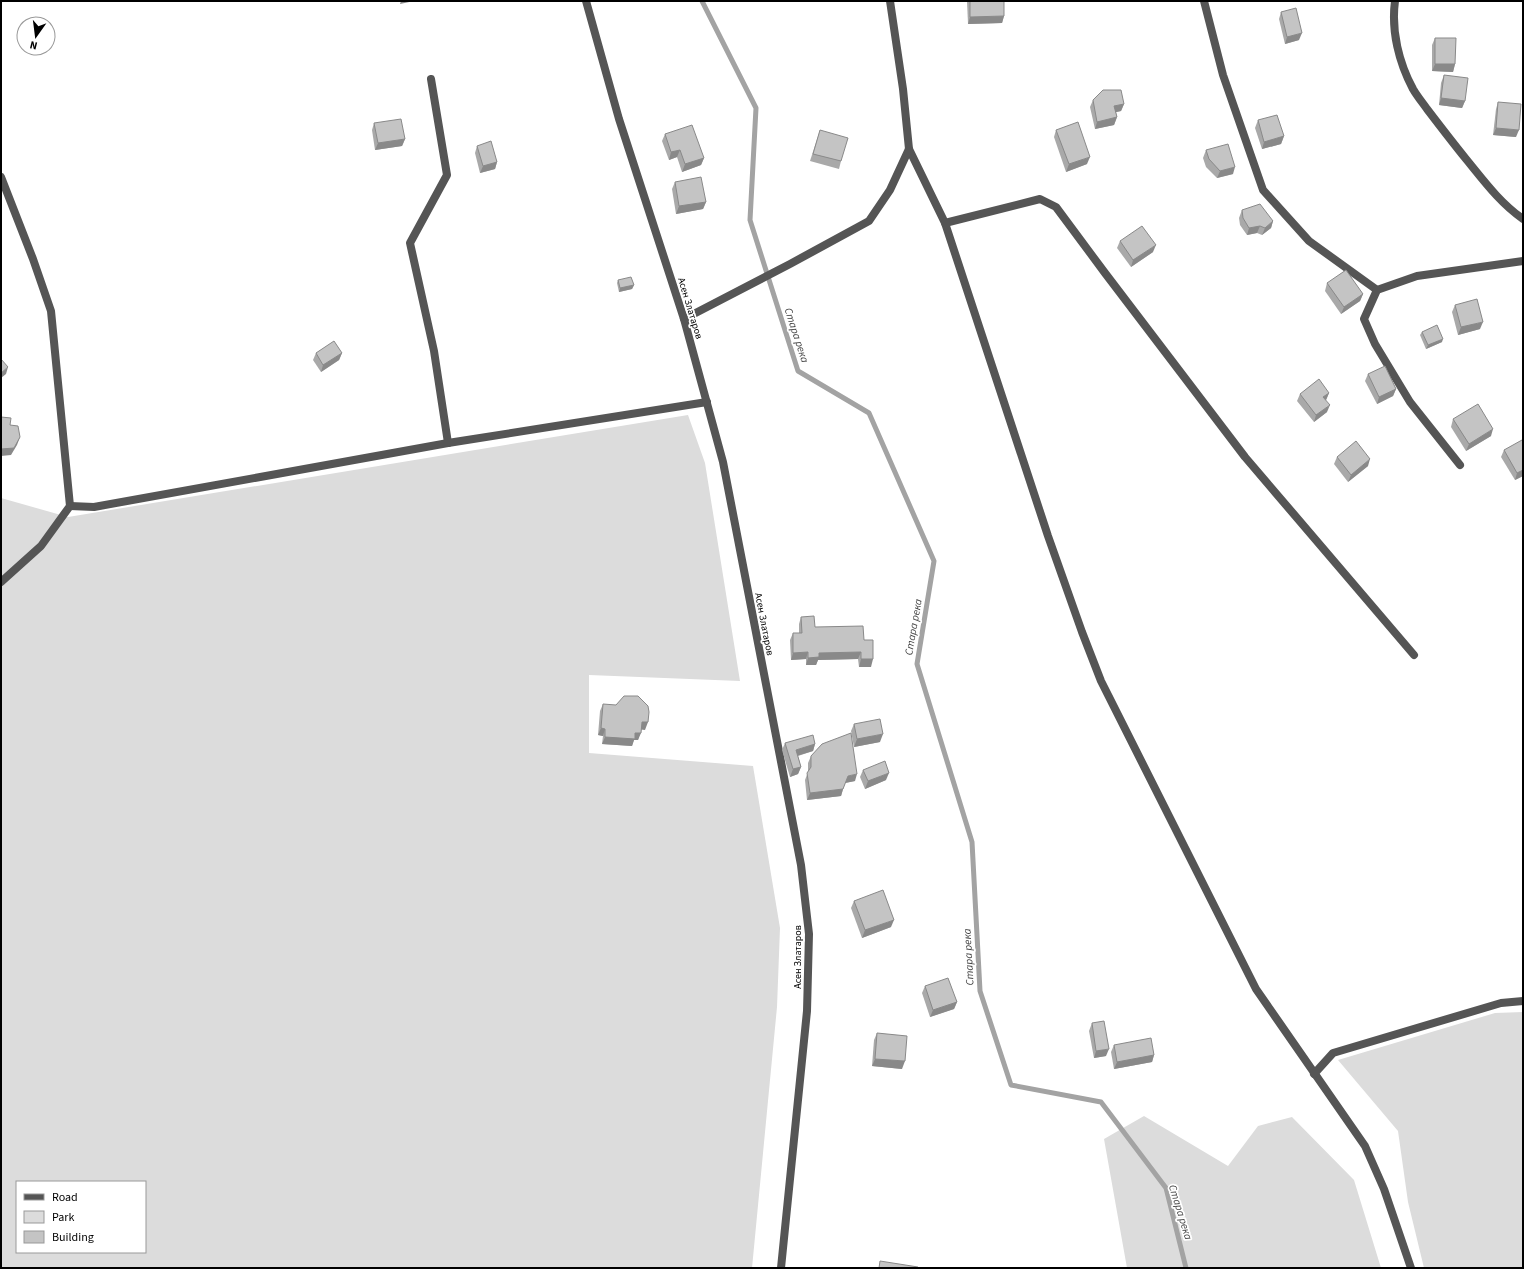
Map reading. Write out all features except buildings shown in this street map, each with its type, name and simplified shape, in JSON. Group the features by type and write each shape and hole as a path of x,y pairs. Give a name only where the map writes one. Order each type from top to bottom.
{"street":[{"name":"Асен Златаров","path":"586,1 619,119 684,319 723,462 800,857 809,934 807,1011 781,1268"},
{"path":"890,1 903,89 909,148 945,223 1048,536 1082,632 1102,681 1256,989 1365,1146 1384,1189 1411,1268"},
{"path":"1204,1 1223,75 1263,190 1309,241 1377,290"},
{"path":"1394,1 1393,13 1396,45 1413,90 1442,130 1494,194 1523,219"},
{"path":"431,79 447,176 410,243 434,351 448,443"},
{"path":"684,319 790,264 869,220 890,190 909,148"},
{"path":"1,177 33,259 51,311 70,506 41,546 1,582"},
{"path":"945,223 1040,199 1056,206 1245,457 1414,655"},
{"path":"1460,465 1410,402 1375,344 1364,319 1377,290 1417,276 1523,261"},
{"path":"70,506 94,507 448,443 707,402"},
{"path":"1314,1074 1333,1053 1501,1003 1523,1001"}],"green space":[{"path":"688,415 705,463 740,681 589,675 589,753 753,766 780,928 777,1007 752,1268 1,1268 1,498 68,517"},
{"path":"1523,1012 1523,1268 1424,1268 1408,1202 1398,1131 1338,1060 1495,1013"},
{"path":"1144,1116 1228,1166 1258,1126 1292,1117 1354,1180 1381,1268 1127,1268 1104,1139"}],"waterway":[{"name":"Стара река","path":"702,1 756,108 750,220 798,371 869,413 934,561 917,664 972,842 980,991 1011,1085 1101,1102 1166,1188 1186,1268"}]}
